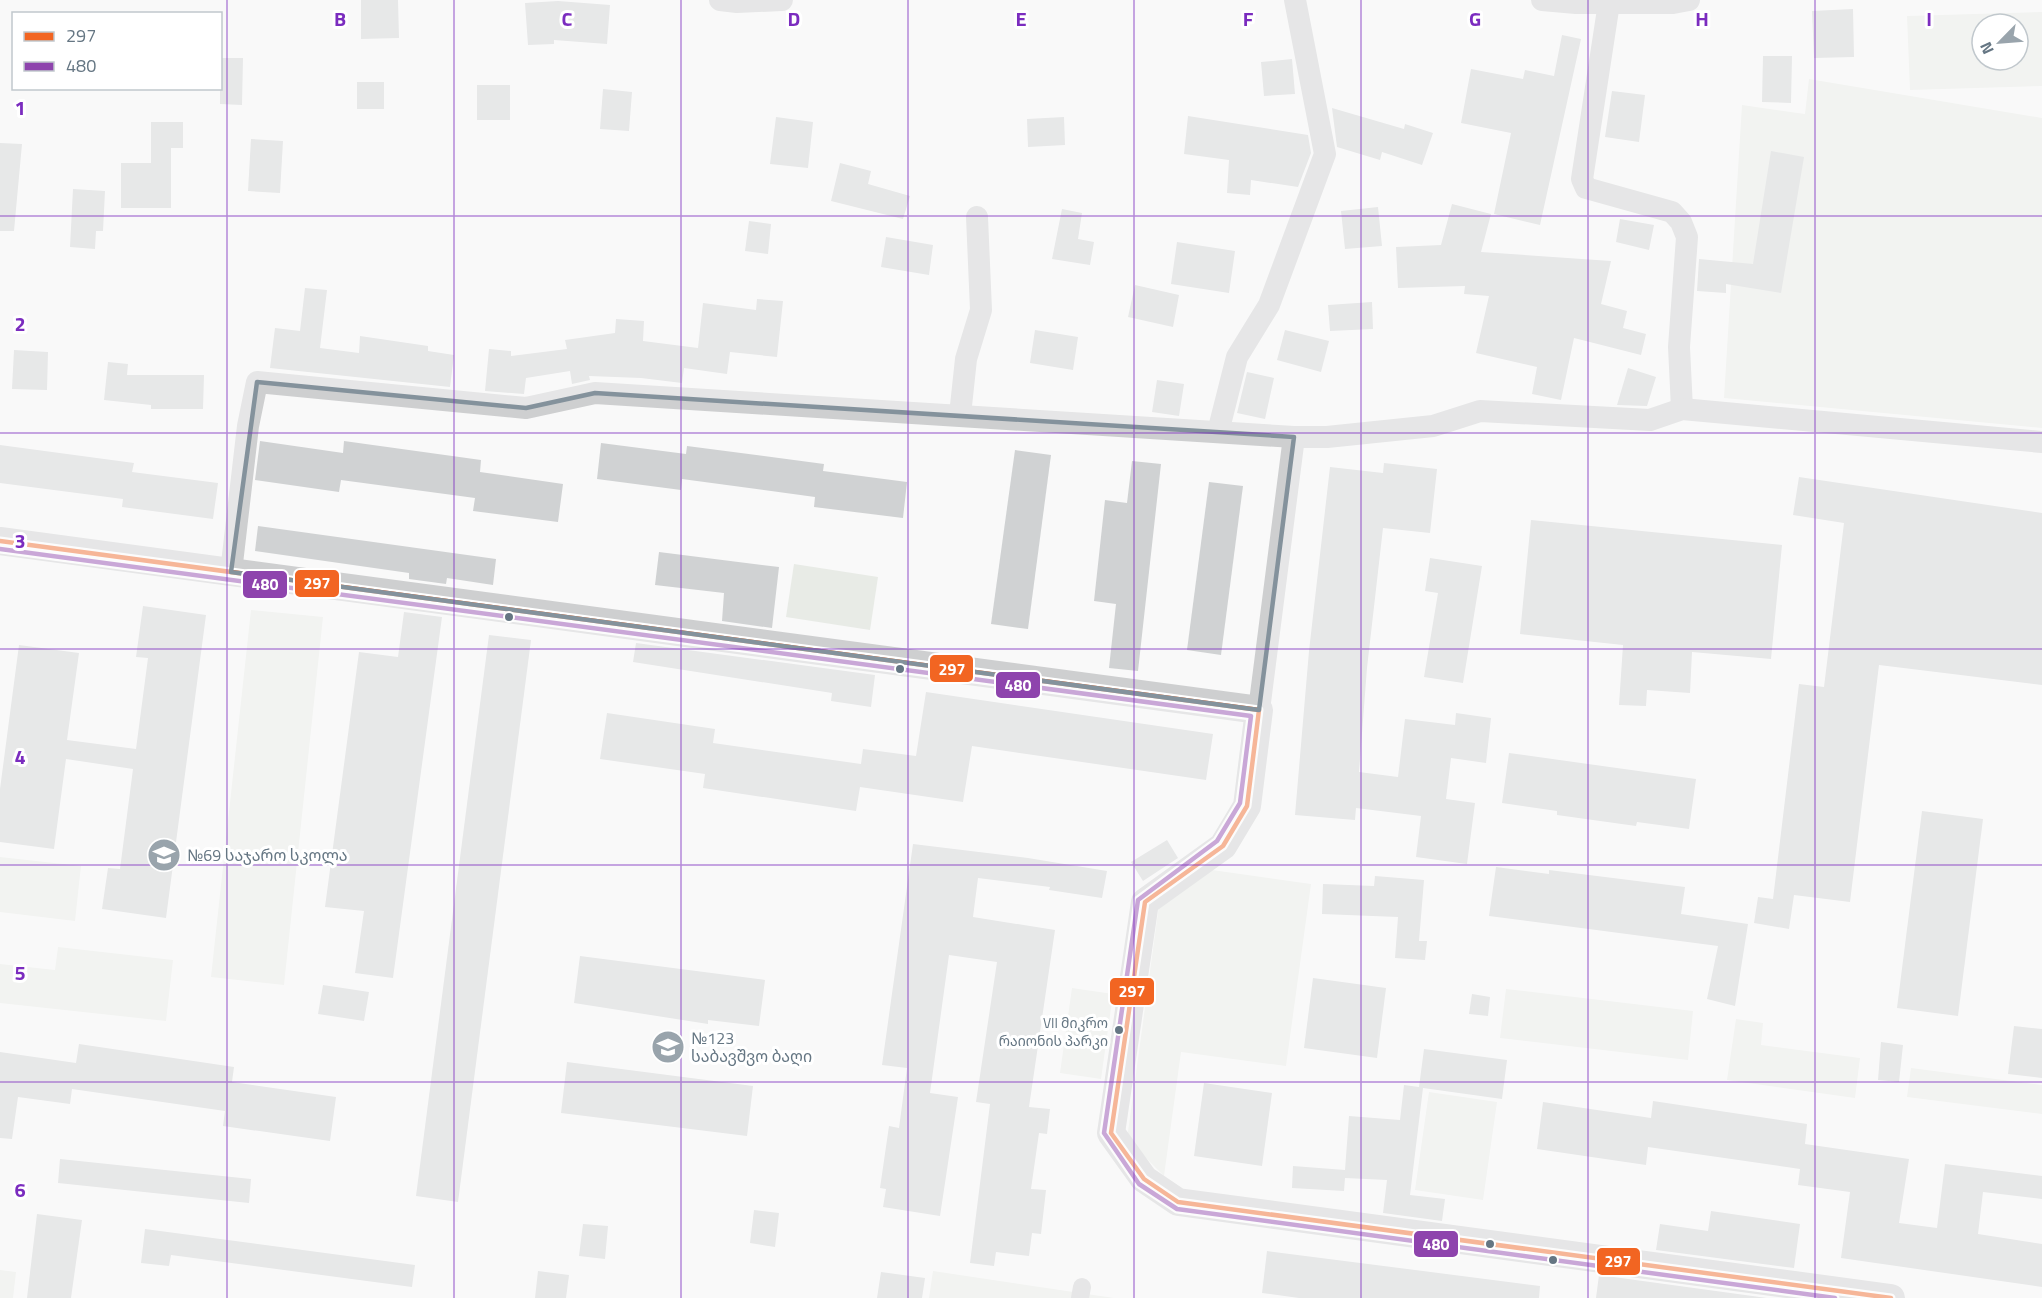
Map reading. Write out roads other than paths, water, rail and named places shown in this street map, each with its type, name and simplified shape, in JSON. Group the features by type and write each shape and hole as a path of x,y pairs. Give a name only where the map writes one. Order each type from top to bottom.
{"street":[{"path":"720,0 782,0"},
{"path":"1218,432 1237,357 1269,305 1325,154 1295,0"},
{"path":"1542,0 1609,3 1689,0"},
{"path":"1609,3 1582,180 1586,188 1672,212 1681,222 1687,237 1679,347 1682,410"},
{"path":"960,416 966,359 981,310 977,217"},
{"path":"231,572 248,426 257,382 526,408 595,393 1294,437 1327,437 1433,426 1480,411 1650,420 1682,410 2042,442"},
{"path":"1294,437 1247,806 1223,846 1145,902 1111,1133 1144,1179 1178,1202 1891,1298"},
{"path":"0,541 1259,710"}],"place":[{"name":"№69 საჯარო სკოლა","path":"164,855"},
{"name":"VII მიკრო რაიონის პარკი","path":"1119,1030"},
{"name":"№123 საბავშვო ბაღი","path":"668,1047"}]}
